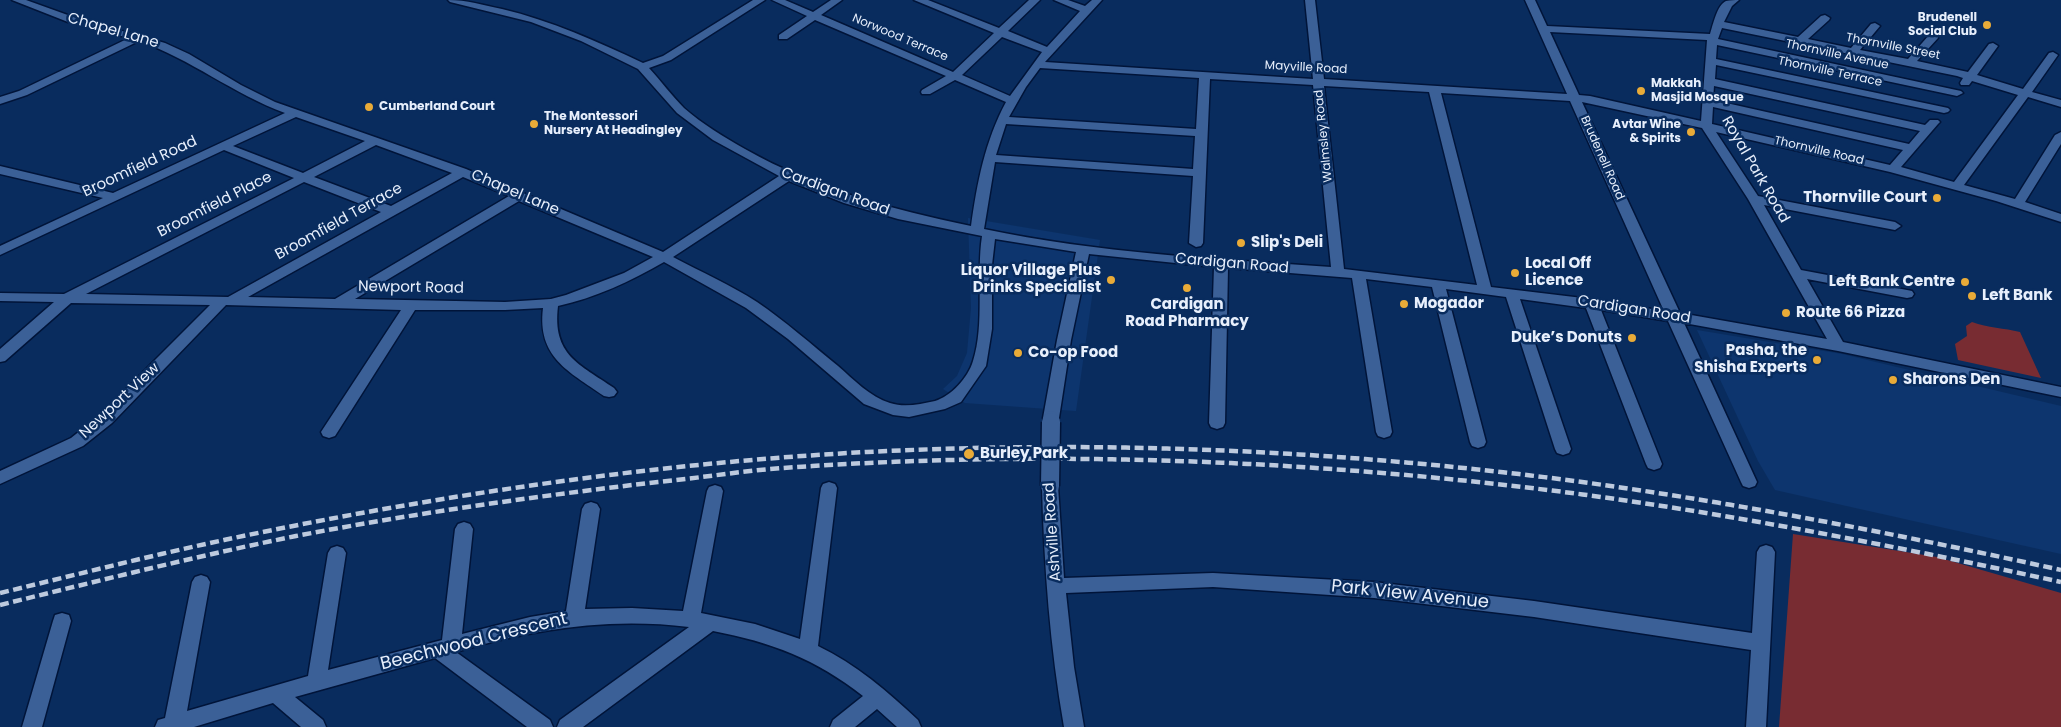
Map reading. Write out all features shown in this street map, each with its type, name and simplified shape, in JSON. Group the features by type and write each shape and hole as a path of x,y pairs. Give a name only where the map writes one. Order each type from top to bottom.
{"street":[{"name":"Chapel Lane","path":"16,0 72,20 138,37 185,56 237,87 294,113 462,172 664,257 751,305 793,336 862,396 887,410 922,409 946,402 958,396 980,361 985,325 986,250 983,233 990,158 1002,120 1036,65 1097,0"},
{"path":"28,5 41,0"},
{"name":"Cardigan Road","path":"453,0 498,10 561,29 642,67 682,111 710,133 788,176 848,200 903,216 983,233 1083,249 1221,264 1338,272 1591,303 1838,346 2061,392"},
{"path":"642,67 667,58 760,0"},
{"name":"Norwood Terrace","path":"777,0 1013,101"},
{"path":"783,37 837,0"},
{"path":"919,0 1048,51"},
{"path":"926,92 954,76 1035,0"},
{"path":"1060,0 1087,10"},
{"name":"Walmsley Road","path":"1310,0 1338,272"},
{"name":"Brudenell Road","path":"1530,0 1749,482"},
{"name":"Royal Park Road","path":"1734,0 1728,4 1713,39 1708,81 1706,125 1754,199 1838,346"},
{"path":"1800,41 1825,18"},
{"name":"Thornville Street","path":"1718,24 1910,63 1970,77 2061,104"},
{"path":"1853,52 1876,26"},
{"name":"Thornville Avenue","path":"1543,29 1713,39 1957,93"},
{"path":"1910,63 1934,36"},
{"path":"0,101 23,93 138,37"},
{"path":"1893,169 1944,110 1993,46"},
{"path":"1957,186 2053,55"},
{"name":"Thornville Terrace","path":"1710,61 1944,110"},
{"name":"Mayville Road","path":"1036,65 1574,97"},
{"path":"1196,243 1198,173 1205,75"},
{"path":"1708,81 1928,129"},
{"path":"1434,88 1485,290"},
{"name":"Thornville Road","path":"1574,97 1602,101 1893,169 1957,186 2061,218"},
{"path":"1707,102 1911,148"},
{"name":"Broomfield Road","path":"0,251 294,113"},
{"path":"1002,120 1201,133"},
{"path":"2018,204 2061,135"},
{"name":"Broomfield Place","path":"69,297 376,141"},
{"path":"223,146 391,211"},
{"path":"990,158 1198,173"},
{"path":"0,170 114,197"},
{"name":"Broomfield Terrace","path":"227,300 462,172"},
{"name":"Newport Road","path":"0,297 227,300 411,306 505,306 551,303 570,299 629,276 664,257 788,176"},
{"path":"338,303 520,195"},
{"path":"1754,199 1895,226"},
{"name":"Ashville Road","path":"1074,727 1060,636 1056,586 1050,486 1051,418 1064,340 1083,249"},
{"path":"1217,423 1221,264"},
{"path":"1796,273 1907,294"},
{"path":"1358,275 1384,432"},
{"path":"1438,284 1478,442"},
{"path":"1511,292 1563,449"},
{"path":"0,357 69,297"},
{"name":"Newport View","path":"0,478 77,442 106,419 227,300"},
{"path":"551,303 548,322 554,347 580,372 609,392"},
{"path":"1591,303 1654,464"},
{"path":"329,432 411,306"},
{"path":"808,651 829,488"},
{"path":"567,727 700,621 715,491"},
{"path":"574,617 591,509"},
{"path":"464,529 445,648 543,727"},
{"path":"1756,727 1766,552"},
{"path":"317,681 337,553"},
{"name":"Park View Avenue","path":"1056,586 1213,580 1374,590 1534,609 1760,643"},
{"path":"169,726 201,582"},
{"name":"Beechwood Crescent","path":"169,726 317,681 520,627 574,617 652,616 700,621 744,630 808,651 878,696 911,727"},
{"path":"32,727 62,621"},
{"path":"277,694 316,727"},
{"path":"840,727 878,696"}],"shaded area":[{"path":"968,218 1100,240 1076,411 965,403 943,389 957,376 967,353 971,308"},
{"path":"1972,322 2020,332 2041,378 1958,360 1955,344 1967,336 1966,326"},
{"path":"1697,330 1842,354 2061,406 2061,554 1775,490 1758,461"},
{"path":"1793,534 1937,557 2061,593 2061,727 1779,727"}],"railway":[{"path":"0,593 168,552 303,524 383,509 544,484 625,473 787,457 867,452 1042,447 1217,450 1305,455 1393,461 1567,480 1691,498 1815,520 2061,570"},
{"path":"0,605 296,536 522,499 767,469 884,462 984,459 1186,461 1387,473 1487,483 1587,495 1766,523 1884,545 2061,582"}],"place":[{"name":"Brudenell Social Club","path":"1987,25"},
{"name":"Makkah Masjid Mosque","path":"1641,91"},
{"name":"Cumberland Court","path":"369,107"},
{"name":"The Montessori Nursery At Headingley","path":"534,124"},
{"name":"Avtar Wine & Spirits","path":"1691,132"},
{"name":"Thornville Court","path":"1937,198"},
{"name":"Slip's Deli","path":"1241,243"},
{"name":"Local Off Licence","path":"1515,273"},
{"name":"Liquor Village Plus Drinks Specialist","path":"1111,280"},
{"name":"Left Bank Centre","path":"1965,282"},
{"name":"Cardigan Road Pharmacy","path":"1187,288"},
{"name":"Left Bank","path":"1972,296"},
{"name":"Mogador","path":"1404,304"},
{"name":"Route 66 Pizza","path":"1786,313"},
{"name":"Duke’s Donuts","path":"1632,338"},
{"name":"Co-op Food","path":"1018,353"},
{"name":"Pasha, the Shisha Experts","path":"1817,360"},
{"name":"Sharons Den","path":"1893,380"},
{"name":"Burley Park","path":"969,454"}]}
